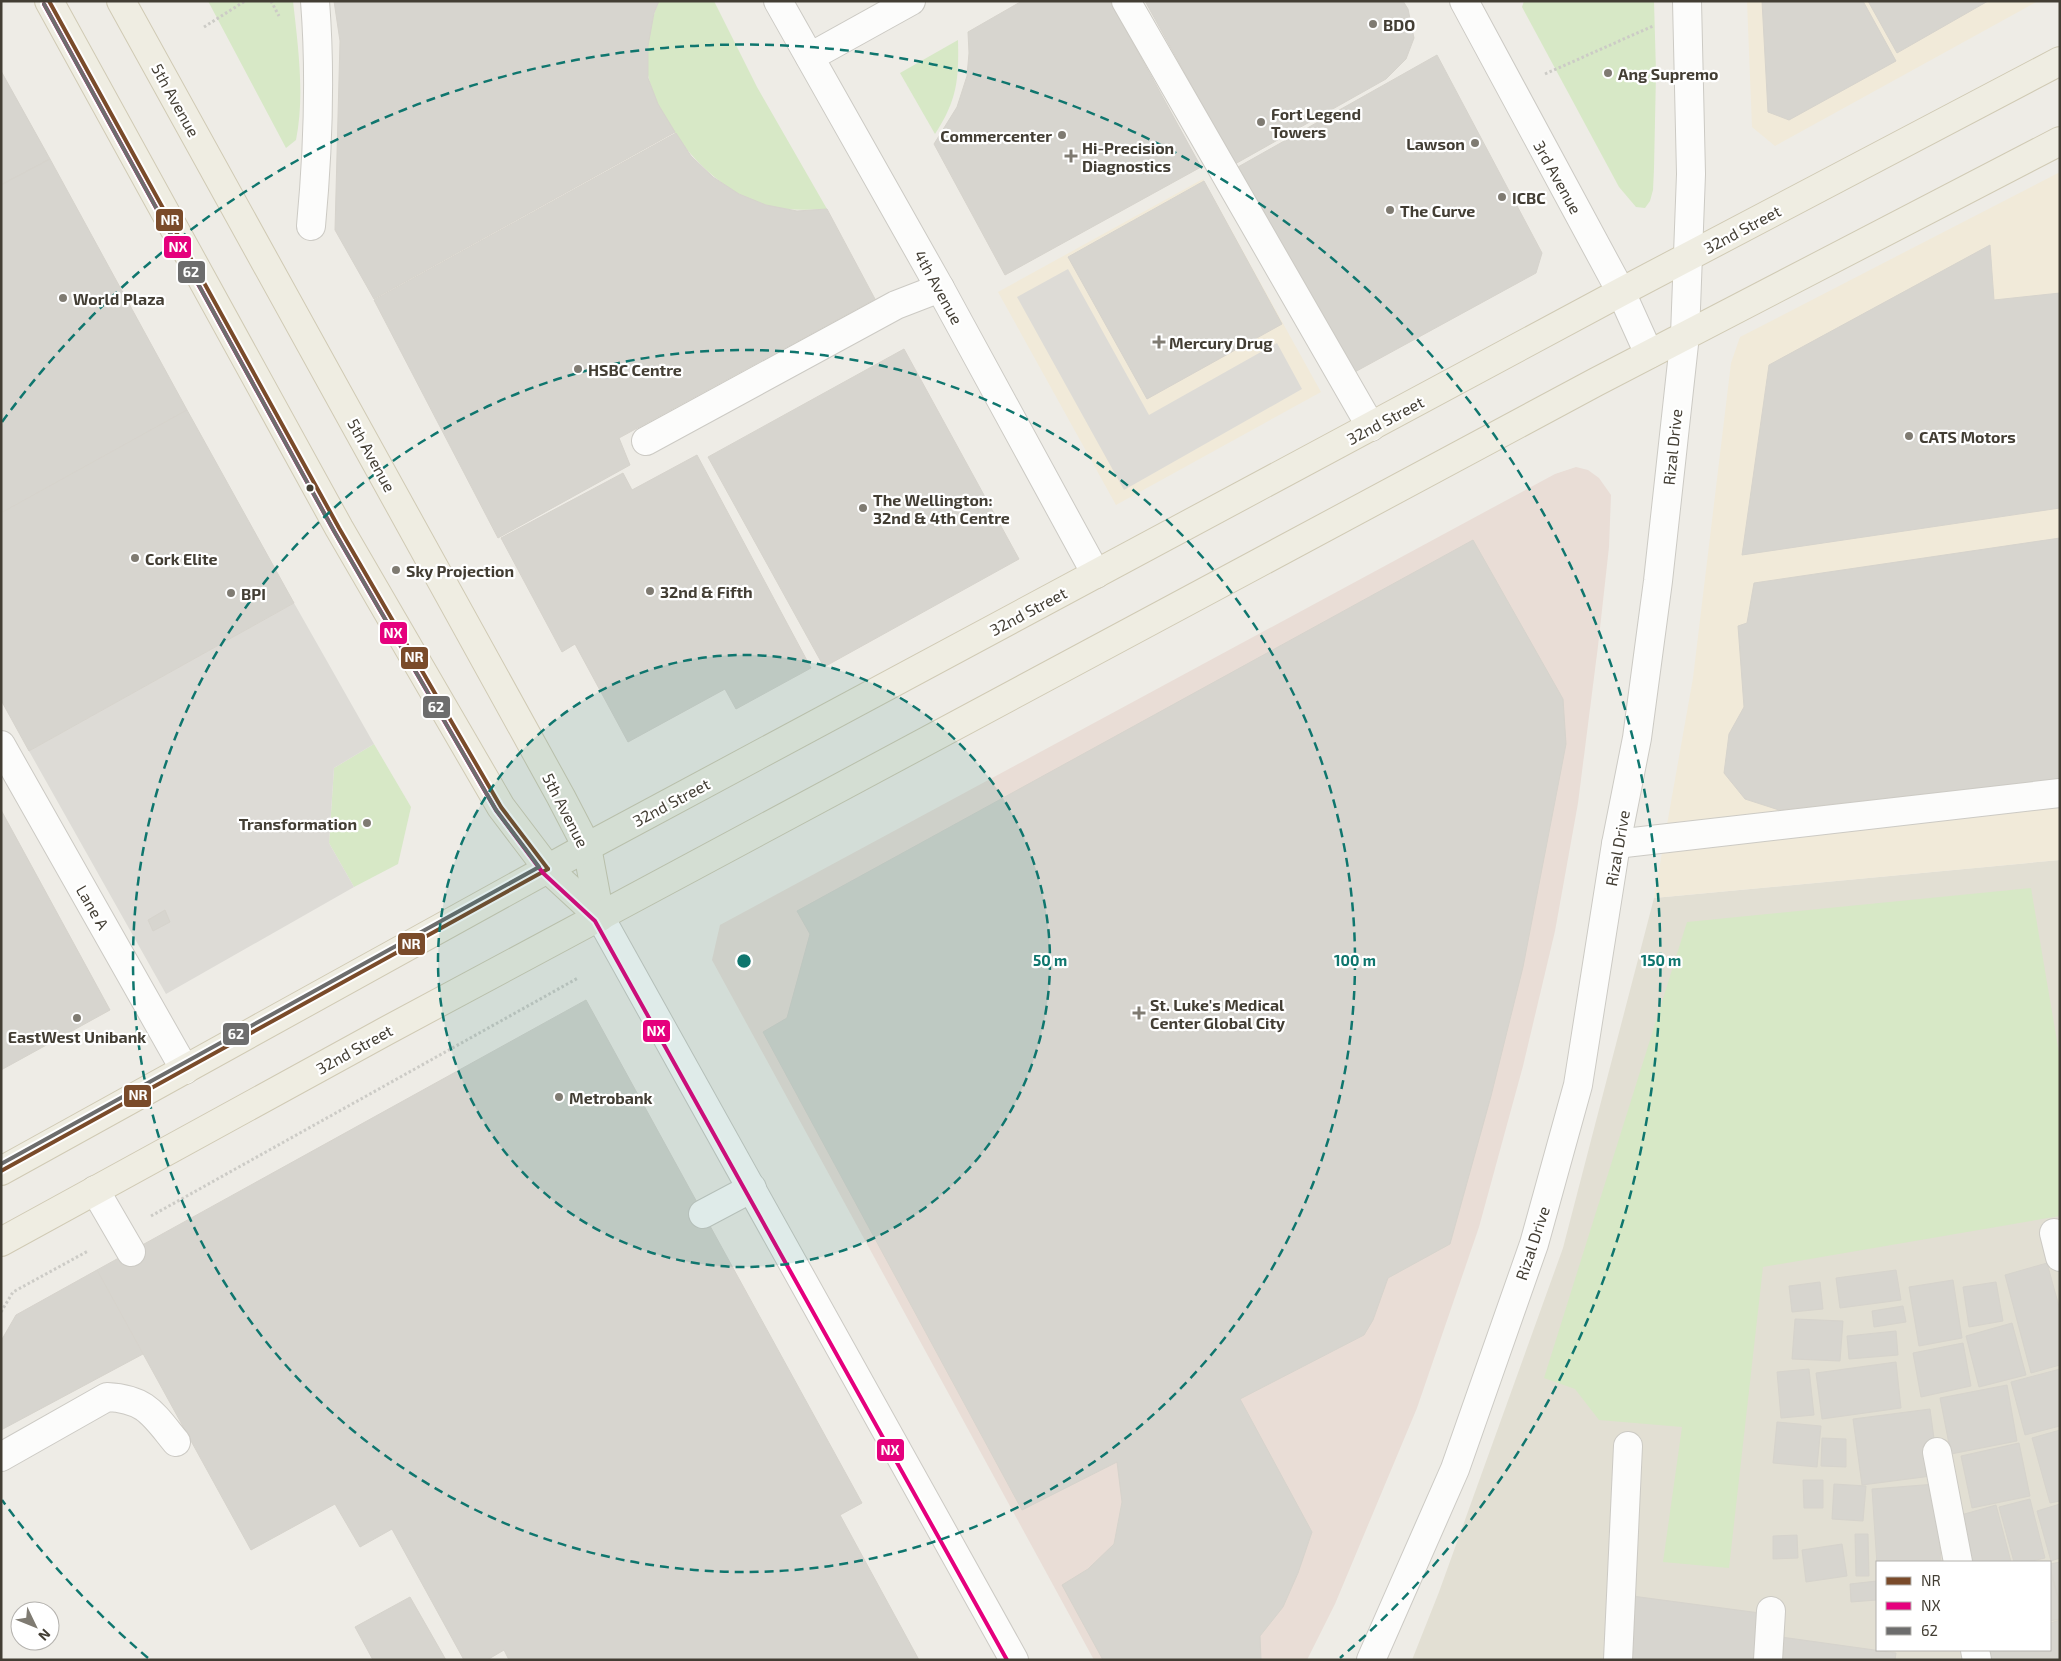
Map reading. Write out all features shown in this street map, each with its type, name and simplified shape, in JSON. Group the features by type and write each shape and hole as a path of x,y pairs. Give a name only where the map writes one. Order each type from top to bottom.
{"main road":[{"name":"5th Avenue","path":"49,1 339,528 501,807 548,869 600,917"},
{"name":"5th Avenue","path":"121,1 587,847 600,917"},
{"name":"32nd Street","path":"1,1171 587,847 1371,428 1621,292 2060,61"},
{"name":"32nd Street","path":"1,1242 600,917 1649,354 2060,141"}],"street":[{"path":"311,226 316,171 320,61 315,1"},
{"name":"4th Avenue","path":"778,1 940,288 1096,574"},
{"path":"810,57 911,1"},
{"path":"1126,1 1371,428"},
{"name":"3rd Avenue","path":"1464,1 1621,292 1649,354"},
{"name":"Rizal Drive","path":"1371,1660 1455,1468 1534,1244 1578,1085 1616,844 1637,738 1652,629 1686,335 1691,174 1688,6"},
{"path":"646,441 896,305 940,288"},
{"name":"Lane A","path":"5,759 185,1070"},
{"path":"1616,844 2060,793"},
{"name":"5th Avenue","path":"600,917 1014,1660"},
{"path":"703,1214 752,1188"},
{"path":"95,1190 125,1243"},
{"path":"1,1457 107,1397 127,1398 144,1406 176,1442"},
{"path":"1618,1660 1628,1446"},
{"path":"1937,1452 1958,1561"},
{"path":"1768,1660 1771,1611"}],"path":[{"path":"204,27 245,1"},
{"path":"1511,90 1688,6"},
{"path":"1,1312 13,1292 125,1243 578,978"}],"shaded area":[{"path":"1747,1 2038,1 1775,146 1752,127"},
{"path":"2060,172 2060,860 1654,898 1693,678 1731,363 1740,337"},
{"name":"Mercury Drug","path":"1203,179 1321,392 1116,505 998,292"},
{"path":"1068,269 1149,415 1277,343 1302,389 1124,490 1017,297"},
{"name":"St. Luke's Medical Center Global City","path":"1576,467 1588,470 1599,478 1611,495 1609,547 1578,803 1555,931 1523,1066 1479,1227 1417,1408 1335,1604 1307,1660 1094,1660 712,960 720,925 1555,474"},
{"path":"294,603 374,744 334,768 329,843 354,887 166,994 29,751"},
{"path":"2060,860 2060,1660 1412,1660 1439,1592 1563,1248 1654,898"}],"green space":[{"path":"208,1 293,1 300,71 300,106 296,140 286,148"},
{"path":"659,1 714,1 757,87 827,209 781,208 747,198 728,187 710,173 678,138 665,119 656,99 647,70 648,40"},
{"path":"1524,1 1654,1 1656,73 1654,169 1653,190 1650,201 1645,208 1636,207 1619,187 1522,7"},
{"path":"958,40 958,67 955,89 948,111 935,134 900,73"},
{"path":"374,744 411,807 398,864 354,887 329,843 334,768"},
{"path":"2031,888 2060,1059 2060,1216 1763,1267 1729,1568 1663,1562 1682,1427 1599,1420 1575,1389 1544,1378 1687,922"}],"building":[{"path":"334,1 659,1 654,13 648,46 648,78 658,104 675,132 374,299 335,230 340,41"},
{"name":"Commercenter","path":"1022,1 1110,1 1201,167 1005,275 934,144 957,107 967,76 968,32"},
{"name":"Fort Legend Towers","path":"1145,1 1403,1 1408,9 1414,38 1406,59 1386,79 1235,164"},
{"path":"1762,1 1863,1 1896,61 1789,120 1768,112"},
{"path":"1868,1 1988,1 1897,53"},
{"name":"The Curve","path":"1437,55 1542,253 1536,273 1353,373 1238,167"},
{"path":"1,71 50,159 1,185"},
{"name":"HSBC Centre","path":"676,133 691,156 713,177 739,194 766,205 797,211 827,209 875,299 619,438 630,465 498,538 374,300"},
{"name":"World Plaza","path":"50,159 187,410 1,513 1,185"},
{"path":"1204,181 1282,324 1147,399 1068,257"},
{"name":"CATS Motors","path":"1990,245 1994,300 2060,293 2060,508 1742,555 1769,365"},
{"name":"The Wellington: 32nd & 4th Centre","path":"904,349 1019,559 824,667 708,457"},
{"name":"Cork Elite","path":"187,410 294,603 29,751 1,700 1,513"},
{"name":"32nd & Fifth","path":"697,455 811,668 736,709 725,689 628,742 575,644 562,652 501,538 623,473 632,490"},
{"path":"2060,538 2060,779 1779,810 1745,799 1724,773 1729,734 1744,707 1738,626 1747,623 1754,583"},
{"name":"St. Luke's Medical Center Global City","path":"1473,540 1563,699 1566,744 1523,967 1491,1096 1450,1244 1388,1278 1373,1320 1364,1335 1240,1399 1312,1532 1298,1573 1283,1607 1260,1636 1261,1660 1103,1660 1062,1585 1088,1569 1114,1544 1122,1502 1117,1462 1022,1510 763,1032 787,1018 810,934 797,911"},
{"path":"1,810 110,1010 1,1070"},
{"path":"165,910 170,922 153,931 148,920"},
{"path":"586,1000 862,1503 840,1515 919,1660 509,1660 504,1650 487,1660 464,1660 392,1529 360,1547 335,1504 251,1550 97,1270"},
{"path":"2047,1263 2060,1310 2060,1365 2031,1373 2005,1275"},
{"path":"97,1270 143,1354 1,1430 1,1341 16,1315"},
{"path":"1896,1270 1901,1300 1840,1308 1836,1278"},
{"path":"1953,1280 1962,1338 1919,1346 1909,1287"},
{"path":"1820,1282 1823,1309 1792,1312 1789,1286"},
{"path":"1996,1282 2003,1321 1969,1327 1963,1287"},
{"path":"1903,1306 1906,1322 1874,1327 1872,1311"},
{"path":"1795,1319 1843,1321 1840,1361 1792,1359"},
{"path":"2012,1323 2026,1375 1979,1387 1966,1336"},
{"path":"1896,1331 1898,1355 1849,1359 1847,1336"},
{"path":"1963,1343 1971,1386 1921,1397 1913,1353"},
{"path":"1896,1362 1901,1408 1822,1419 1816,1373"},
{"path":"1809,1369 1814,1415 1781,1418 1777,1372"},
{"path":"2060,1369 2060,1426 2025,1435 2011,1382"},
{"path":"2007,1385 2017,1441 1951,1454 1940,1398"},
{"path":"1930,1409 1939,1475 1862,1485 1853,1419"},
{"path":"1777,1422 1821,1426 1817,1467 1773,1463"},
{"path":"2060,1430 2060,1501 2050,1503 2032,1438"},
{"path":"1822,1438 1846,1439 1846,1467 1821,1466"},
{"path":"2019,1443 2030,1496 1972,1508 1961,1456"},
{"path":"1803,1480 1823,1480 1823,1508 1804,1508"},
{"path":"1834,1484 1866,1486 1863,1521 1832,1519"},
{"path":"1936,1484 1941,1561 1877,1561 1872,1489"},
{"path":"2030,1499 2045,1558 2032,1561 2014,1561 1999,1507"},
{"path":"2060,1504 2060,1558 2051,1561 2037,1511"},
{"path":"1996,1505 2011,1561 1966,1561 1954,1517"},
{"path":"1855,1534 1868,1534 1869,1576 1856,1576"},
{"path":"1797,1535 1798,1558 1773,1559 1773,1536"},
{"path":"1842,1544 1847,1576 1806,1582 1802,1550"},
{"path":"2060,1562 2060,1605 2051,1572 2051,1564"},
{"path":"2051,1574 2060,1605 2060,1619 2051,1621"},
{"path":"1876,1581 1876,1600 1851,1602 1850,1584"},
{"path":"1632,1596 1760,1613 1753,1660 1623,1660"},
{"path":"410,1597 446,1660 373,1660 355,1627"},
{"path":"2060,1620 2060,1660 1990,1660 1987,1651 2051,1651 2051,1623"},
{"path":"1781,1637 1896,1653 1895,1660 1778,1660"}],"transit line":[{"name":"NR","path":"49,1 339,528 501,807 548,869"},
{"name":"NX","path":"44,4 334,531 496,810 543,873 595,921 1007,1660"},
{"name":"62","path":"1,1164 539,867 496,810 334,531 44,4"},
{"name":"NR","path":"1,1171 548,869"}],"place":[{"name":"BDO","path":"1373,24"},
{"name":"Ang Supremo","path":"1608,73"},
{"name":"Fort Legend Towers","path":"1261,122"},
{"name":"Commercenter","path":"1062,135"},
{"name":"Lawson","path":"1475,143"},
{"name":"Hi-Precision Diagnostics","path":"1071,156"},
{"name":"ICBC","path":"1502,197"},
{"name":"The Curve","path":"1390,210"},
{"name":"World Plaza","path":"63,298"},
{"name":"Mercury Drug","path":"1159,342"},
{"name":"HSBC Centre","path":"578,369"},
{"name":"CATS Motors","path":"1909,436"},
{"name":"The Wellington: 32nd & 4th Centre","path":"863,508"},
{"name":"Cork Elite","path":"135,558"},
{"name":"Sky Projection","path":"396,570"},
{"name":"32nd & Fifth","path":"650,591"},
{"name":"BPI","path":"231,593"},
{"name":"Transformation","path":"367,823"},
{"name":"St. Luke's Medical Center Global City","path":"1139,1013"},
{"name":"EastWest Unibank","path":"77,1018"},
{"name":"Metrobank","path":"559,1097"}]}
